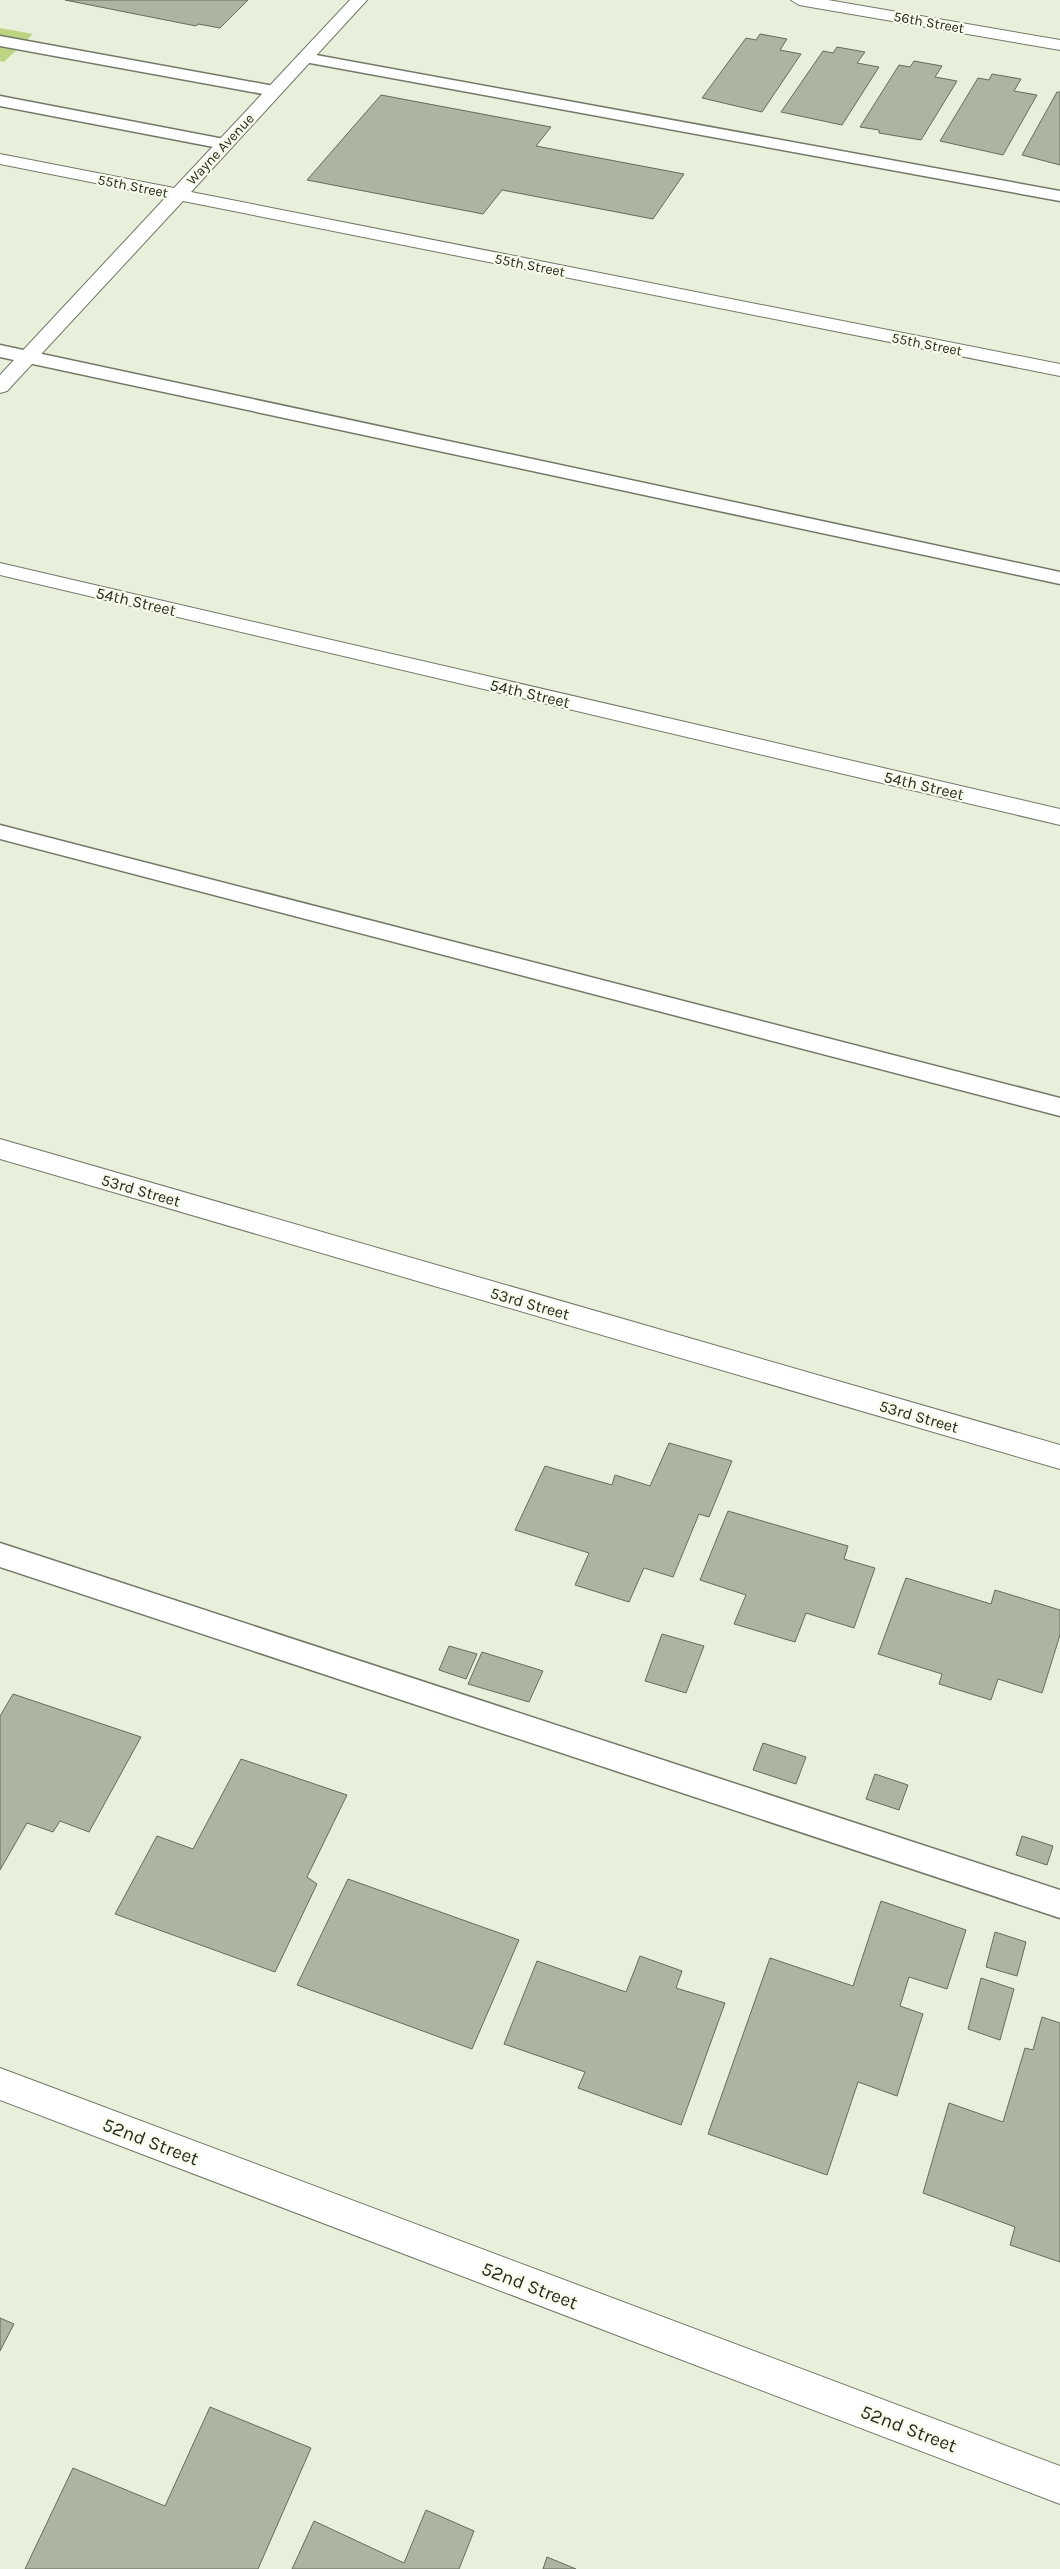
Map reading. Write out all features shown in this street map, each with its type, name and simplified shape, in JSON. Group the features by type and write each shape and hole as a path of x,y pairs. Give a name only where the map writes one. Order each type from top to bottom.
{"street":[{"name":"Wayne Avenue","path":"0,388 359,0"},
{"name":"56th Street","path":"798,0 1060,45"},
{"name":"55th Street","path":"0,160 1060,370"},
{"name":"54th Street","path":"0,569 1060,817"},
{"name":"53rd Street","path":"0,1149 1060,1457"},
{"name":"52nd Street","path":"0,2084 1060,2485"}],"lane":[{"path":"0,41 274,91"},
{"path":"305,58 1060,196"},
{"path":"0,101 224,144"},
{"path":"0,352 1060,578"},
{"path":"0,832 1060,1107"},
{"path":"0,1554 1060,1904"}],"green space":[{"path":"0,28 33,34 4,62 0,61"}],"building":[{"path":"65,0 248,0 220,28 198,24 196,26"},
{"path":"760,34 787,39 780,50 801,54 762,112 702,98 746,38 756,40"},
{"path":"837,47 865,52 857,63 879,67 842,125 781,112 823,51 833,53"},
{"path":"914,61 942,66 935,77 957,81 921,140 879,133 879,130 860,127 899,65 910,67"},
{"path":"992,74 1021,79 1014,91 1037,95 1003,155 940,141 978,78 989,80"},
{"path":"1057,92 1060,92 1060,165 1022,155"},
{"path":"381,95 551,127 536,146 684,174 653,219 502,190 483,214 307,180"},
{"path":"669,1443 732,1461 709,1517 699,1514 673,1577 644,1568 629,1602 575,1585 589,1553 515,1530 545,1466 612,1485 615,1475 650,1486"},
{"path":"728,1511 848,1546 844,1559 875,1568 854,1628 806,1613 795,1642 734,1624 746,1595 700,1580"},
{"path":"906,1578 991,1604 995,1590 1060,1610 1060,1635 1042,1693 998,1679 991,1700 939,1684 942,1674 878,1654"},
{"path":"662,1634 704,1646 686,1693 645,1681"},
{"path":"449,1646 477,1654 466,1679 439,1670"},
{"path":"482,1652 543,1671 529,1702 468,1684"},
{"path":"13,1694 141,1737 89,1832 60,1821 53,1832 27,1823 0,1870 0,1716"},
{"path":"763,1743 806,1757 796,1784 753,1770"},
{"path":"241,1759 347,1795 307,1877 317,1884 275,1972 115,1914 157,1836 193,1849"},
{"path":"875,1774 908,1785 899,1810 866,1799"},
{"path":"1022,1836 1053,1846 1047,1865 1016,1855"},
{"path":"348,1879 519,1940 472,2049 297,1985"},
{"path":"881,1901 966,1930 947,1989 909,1977 900,2006 923,2014 897,2096 858,2082 827,2175 708,2134 770,1958 853,1986"},
{"path":"995,1932 1026,1942 1017,1976 986,1967"},
{"path":"640,1956 682,1971 676,1988 725,2003 681,2125 578,2088 585,2072 504,2044 537,1961 626,1992"},
{"path":"981,1978 1014,1989 1000,2040 968,2029"},
{"path":"1042,2017 1060,2023 1060,2262 1010,2245 1015,2227 923,2193 949,2103 1003,2122 1025,2048 1033,2050"},
{"path":"0,2318 14,2324 0,2351"},
{"path":"210,2407 311,2448 258,2569 25,2569 73,2468 165,2506"},
{"path":"426,2510 474,2531 459,2569 292,2569 314,2521 404,2563"},
{"path":"547,2557 576,2569 543,2569"}]}
